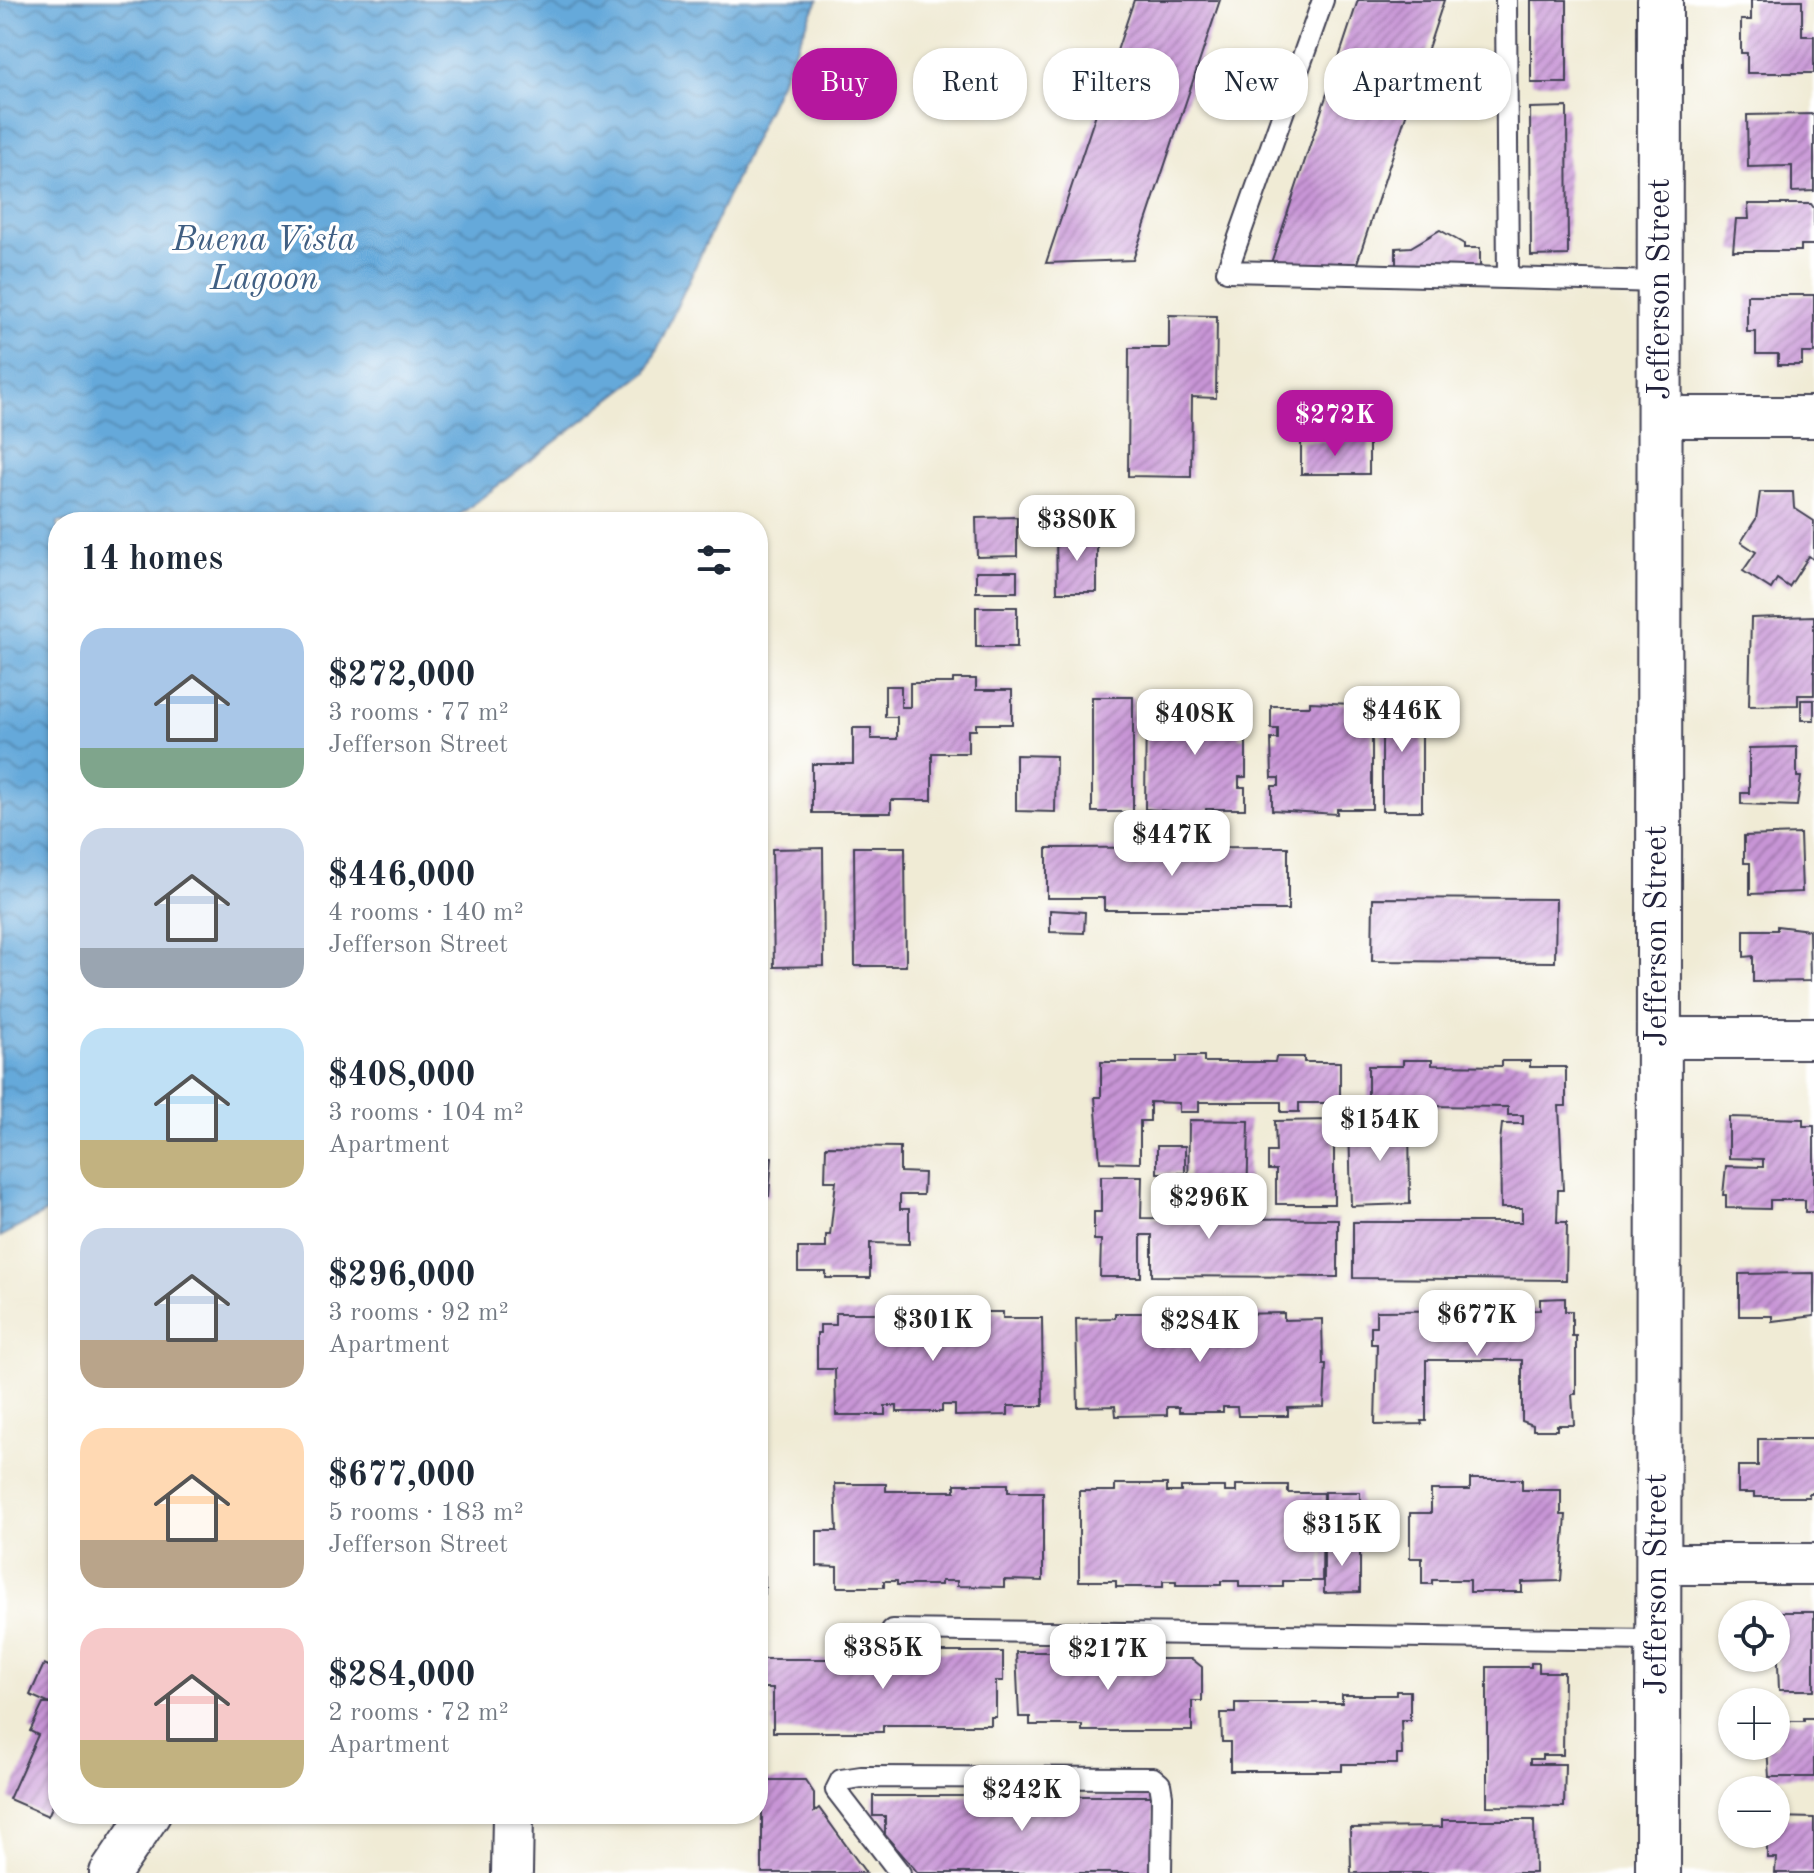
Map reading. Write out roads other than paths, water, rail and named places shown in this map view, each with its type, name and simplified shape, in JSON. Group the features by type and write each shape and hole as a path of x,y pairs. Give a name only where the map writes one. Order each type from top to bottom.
{"main road":[{"name":"Jefferson Street","path":"1658,1873 1660,0"}],"street":[{"path":"1661,417 1814,417"},
{"path":"1658,1038 1814,1038"},
{"path":"1658,1564 1814,1564"},
{"path":"110,1873 143,1824"},
{"path":"512,1873 513,1824"}],"lane":[{"path":"1323,0 1227,271 1661,282"},
{"path":"1506,0 1508,278"},
{"path":"892,1630 1658,1640"},
{"path":"900,1873 844,1805 836,1790 841,1780 861,1777 1153,1778 1160,1784 1162,1796 1161,1873"}],"water":[{"name":"Buena Vista Lagoon","path":"0,0 818,0 796,48 792,48 792,56 647,371 463,512 48,512 48,1211 0,1237"}]}
